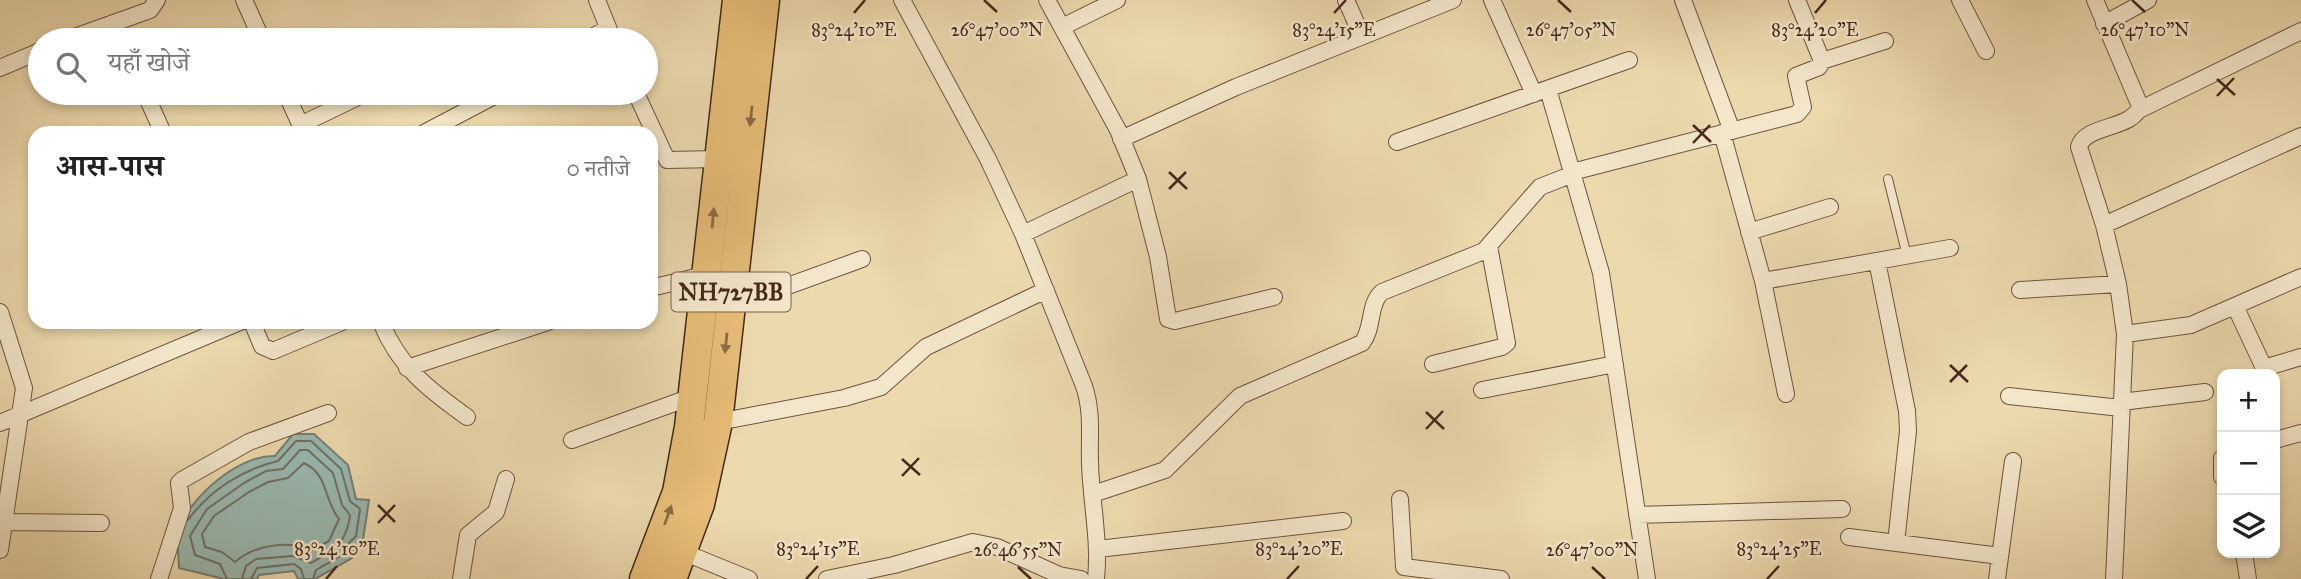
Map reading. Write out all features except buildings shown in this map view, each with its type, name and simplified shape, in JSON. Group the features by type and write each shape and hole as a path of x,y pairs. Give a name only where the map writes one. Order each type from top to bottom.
{"highway":[{"name":"NH727BB","path":"647,578 677,492 694,396 737,0"},
{"name":"NH727BB","path":"647,578 684,552 700,503 718,422 765,0"},
{"path":"728,73 756,76"}],"street":[{"path":"99,28 150,10 157,0"},
{"path":"244,0 257,28"},
{"path":"597,0 608,28"},
{"path":"902,0 988,159 1024,234 1090,404 1098,549 1096,579"},
{"path":"1047,0 1121,139 1138,179 1158,257 1168,319 1175,321 1274,297"},
{"path":"1062,27 1117,0"},
{"path":"1346,0 1362,36"},
{"path":"1121,139 1453,0"},
{"path":"1492,0 1541,91 1572,173 1601,273 1647,579"},
{"path":"1683,0 1727,132 1749,232 1763,281 1786,394"},
{"path":"1797,0 1822,61"},
{"path":"1960,0 1986,51"},
{"path":"2095,0 2139,110"},
{"path":"2104,24 2148,0"},
{"path":"113,23 115,28"},
{"path":"2114,579 2125,334 2118,284 2104,225 2079,142 2301,31"},
{"path":"1093,494 1165,470 1240,396 1362,343 1371,327 1377,295 1477,254 1489,246 1540,187 1572,173 1797,114 1803,107 1797,76 1819,66 1822,61 1885,41"},
{"path":"0,68 28,56"},
{"path":"1397,142 1629,60"},
{"path":"150,105 160,126"},
{"path":"291,105 301,126"},
{"path":"307,126 345,105"},
{"path":"437,126 477,105"},
{"path":"640,105 647,126"},
{"path":"2104,225 2301,136"},
{"path":"659,163 719,159"},
{"path":"1024,234 1138,179"},
{"path":"1749,232 1830,207"},
{"path":"1433,364 1502,347 1507,343 1489,246"},
{"path":"1763,281 1950,248"},
{"path":"730,307 862,260"},
{"path":"1877,261 1908,411 1896,543"},
{"path":"658,286 708,274"},
{"path":"2125,334 2180,328 2301,277"},
{"path":"2020,290 2118,284"},
{"path":"718,422 844,398 881,387 926,346 1046,290"},
{"path":"2235,306 2264,368 2301,357"},
{"path":"0,312 3,330 24,388 0,550"},
{"path":"0,423 223,329"},
{"path":"256,329 262,346 273,351 325,329"},
{"path":"385,329 394,350 407,368 433,393 467,416"},
{"path":"407,368 527,329"},
{"path":"1482,390 1615,364"},
{"path":"2009,396 2121,405 2205,392"},
{"path":"572,440 694,396"},
{"path":"159,579 182,508 179,483 182,480 249,442 328,413"},
{"path":"2280,439 2301,433"},
{"path":"1997,579 2013,461"},
{"path":"461,579 468,535 496,512 506,479"},
{"path":"1400,499 1404,567 1501,579"},
{"path":"1637,515 1842,509"},
{"path":"1098,549 1343,521"},
{"path":"4,522 102,523"},
{"path":"1849,537 2000,556"},
{"path":"828,579 894,565 973,542 997,547 1059,575 1081,579"},
{"path":"684,552 747,578"},
{"path":"2245,558 2248,579"}],"lane":[{"path":"1888,179 1907,256"}],"water":[{"path":"293,434 314,434 348,465 356,499 369,500 363,540 354,547 352,558 315,579 298,579 294,571 259,575 257,579 224,579 179,568 178,549 171,543 186,513 227,473 259,458 275,456"}]}
